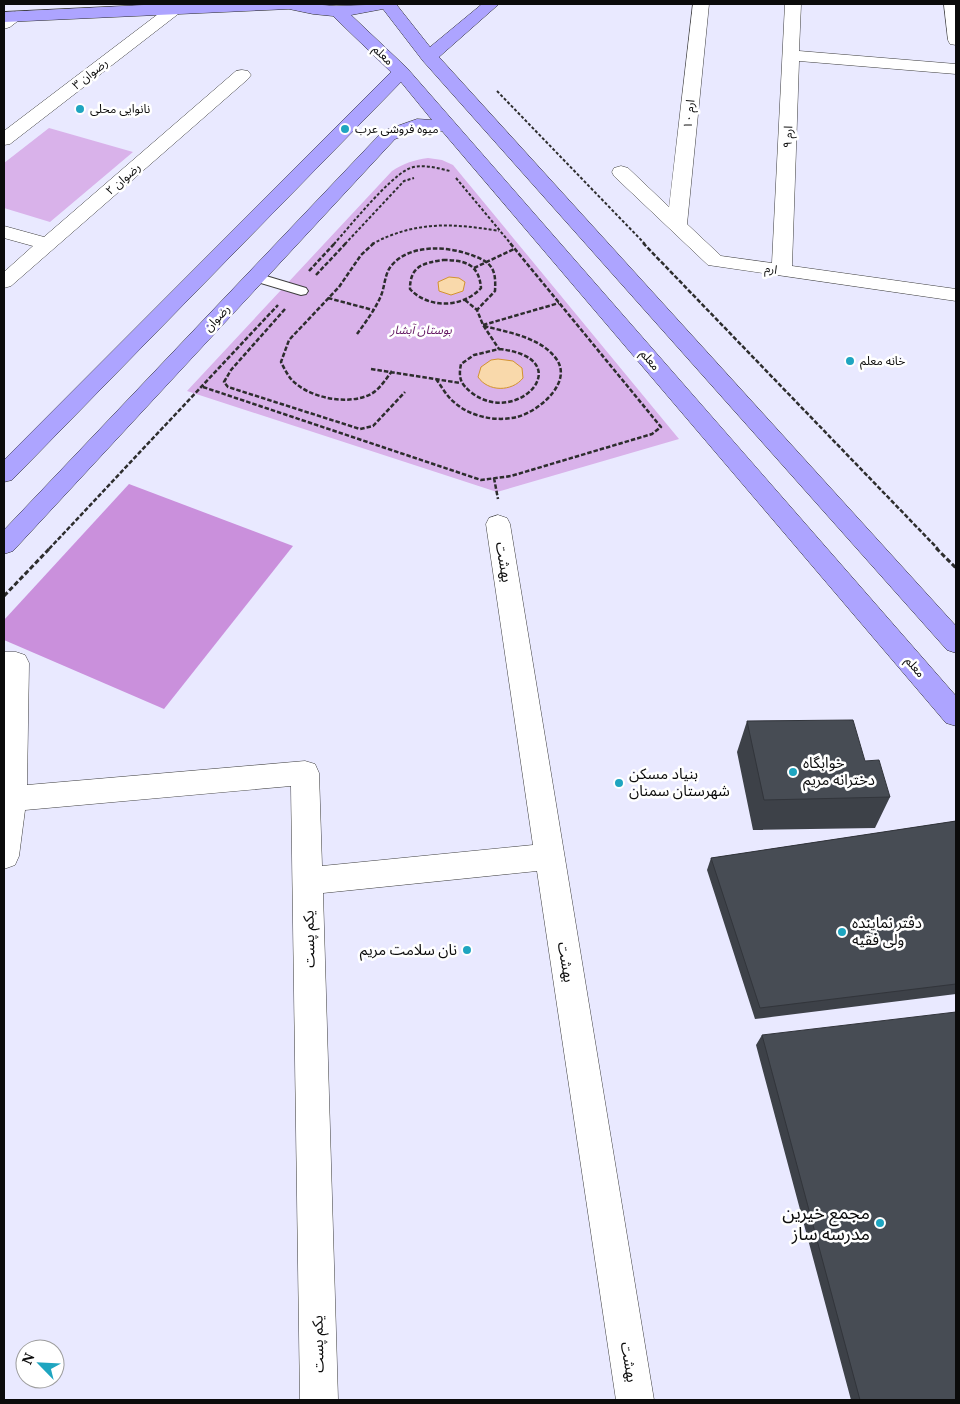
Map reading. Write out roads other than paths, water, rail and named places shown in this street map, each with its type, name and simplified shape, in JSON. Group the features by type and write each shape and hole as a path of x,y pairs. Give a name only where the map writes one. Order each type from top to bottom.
{"main road":[{"path":"7,19 176,8 290,4 312,10 337,11 355,10 382,4"},
{"path":"388,4 429,57 956,643"},
{"path":"429,57 491,4"},
{"name":"معلم","path":"337,11 401,72 956,715"},
{"path":"4,474 401,72"},
{"name":"رضوان","path":"4,545 389,135 417,124 447,126"}],"street":[{"name":"ارم ۱۰","path":"677,225 701,4"},
{"name":"ارم ۹","path":"782,271 793,4"},
{"path":"952,4 956,40"},
{"name":"رضوان ۳","path":"4,140 176,8"},
{"path":"791,55 956,69"},
{"name":"رضوان ۲","path":"4,282 242,75"},
{"name":"ارم","path":"621,172 714,261 956,295"},
{"path":"4,232 47,244"},
{"name":"بهشت","path":"498,524 635,1400"},
{"path":"4,662 16,663 12,799 4,856"},
{"name":"یکم پست","path":"12,799 305,773 319,1400"},
{"path":"307,881 549,857"}],"lane":[{"path":"256,277 297,290"}],"place":[{"name":"نانوایی محلی","path":"80,109"},
{"name":"میوه فروشی عرب","path":"345,129"},
{"name":"خانه معلم","path":"850,361"},
{"name":"خوابگاه دخترانه مریم","path":"793,772"},
{"name":"بنیاد مسکن شهرستان سمنان","path":"619,783"},
{"name":"دفتر نماینده ولی فقیه","path":"842,932"},
{"name":"نان سلامت مریم","path":"467,950"},
{"name":"مجمع خیرین مدرسه ساز","path":"880,1223"}],"park label":[{"name":"بوستان آبشار","path":"421,330"}]}
